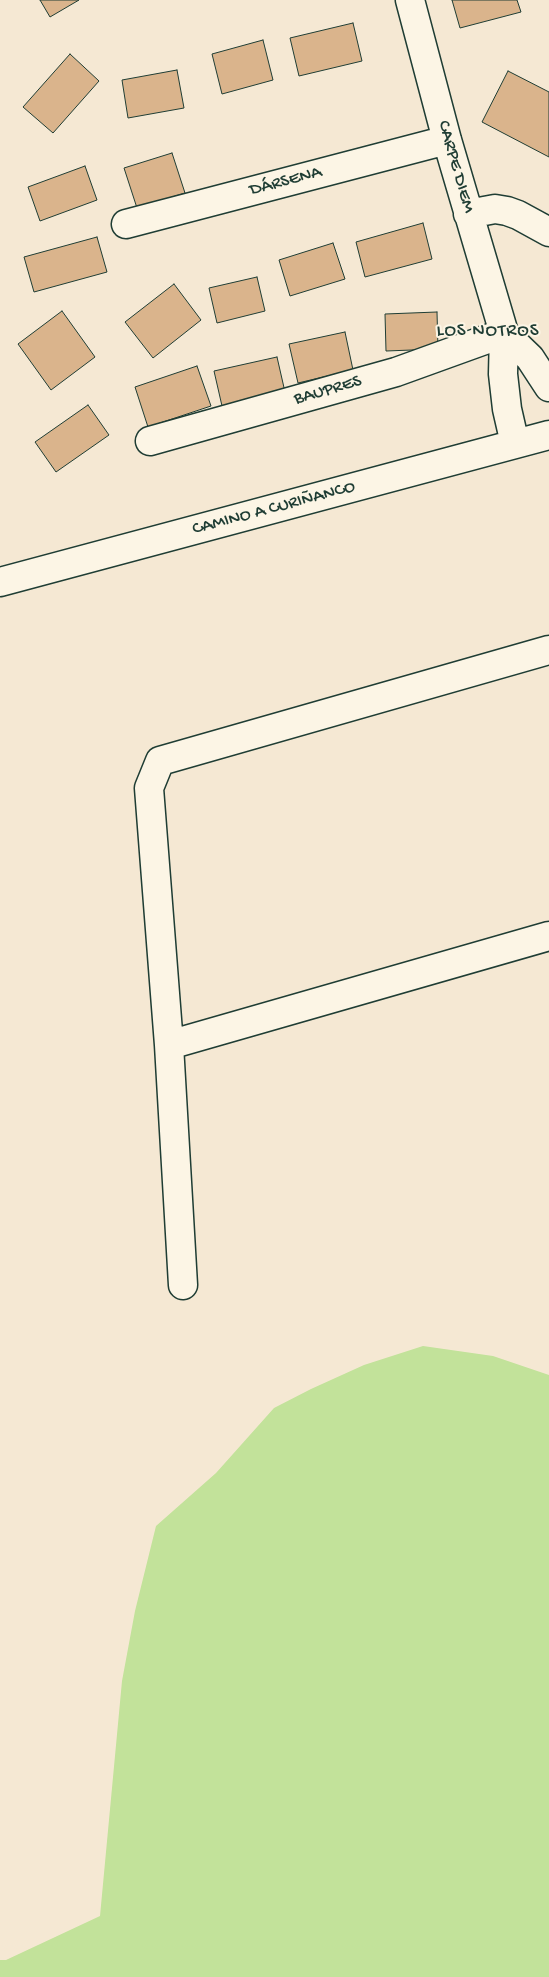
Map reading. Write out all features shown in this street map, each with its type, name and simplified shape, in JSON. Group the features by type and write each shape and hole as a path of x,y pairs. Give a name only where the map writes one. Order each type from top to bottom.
{"street":[{"name":"CARPE DIEM","path":"410,0 447,140 504,333 503,374 507,409 515,444"},
{"name":"DÁRSENA","path":"126,224 447,140"},
{"path":"468,214 488,210 507,211 549,232"},
{"name":"CARPE DIEM","path":"504,333 530,358 547,383"},
{"name":"BAUPRES","path":"150,441 396,372 504,333"},
{"name":"CAMINO A CURIÑANCO","path":"0,582 549,435"},
{"path":"184,1285 169,1045 149,788 160,761 549,650"},
{"path":"169,1045 549,936"}],"green space":[{"path":"423,1346 493,1356 549,1375 549,1977 0,1977 0,1960 6,1960 100,1916 122,1681 135,1611 156,1526 216,1473 274,1408 364,1365"}],"building":[{"path":"40,0 79,0 50,17"},
{"path":"452,0 517,0 521,12 460,28"},
{"path":"353,23 362,61 299,76 290,38"},
{"path":"263,40 273,80 222,94 212,54"},
{"path":"70,54 99,81 53,133 23,107"},
{"path":"177,70 184,108 128,118 122,80"},
{"path":"508,71 549,92 549,157 482,122"},
{"path":"172,153 185,193 137,208 124,168"},
{"path":"85,166 97,200 40,221 28,187"},
{"path":"423,223 432,259 365,277 356,242"},
{"path":"97,237 107,272 34,292 24,257"},
{"path":"333,243 345,279 290,296 279,260"},
{"path":"257,277 265,311 217,323 209,288"},
{"path":"174,284 201,320 153,358 125,322"},
{"path":"62,311 95,357 51,390 18,344"},
{"path":"437,312 438,349 386,351 385,314"},
{"path":"345,332 353,370 298,383 289,344"},
{"path":"277,357 285,392 222,406 214,371"},
{"path":"197,366 211,406 148,427 135,387"},
{"path":"88,405 109,435 56,472 35,442"}],"district":[{"name":"LOS NOTROS","path":"488,332"}]}
